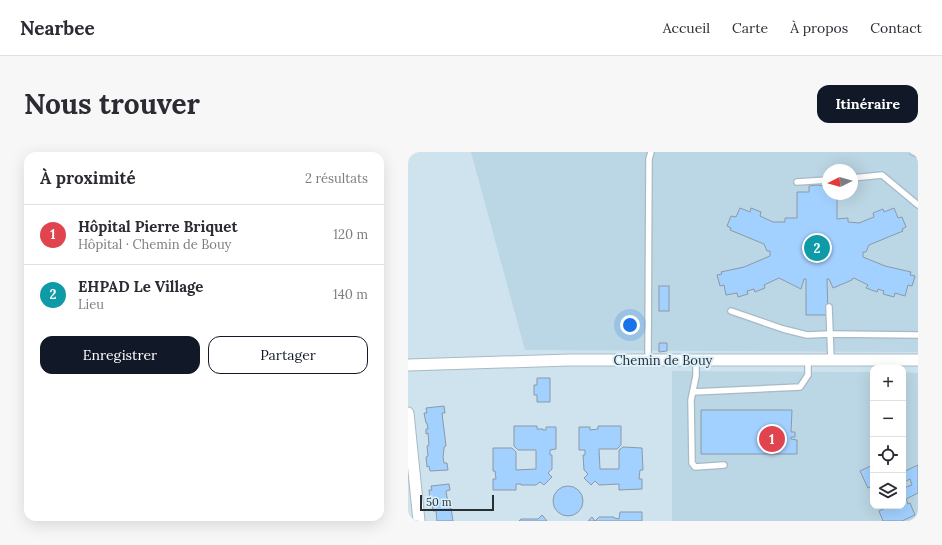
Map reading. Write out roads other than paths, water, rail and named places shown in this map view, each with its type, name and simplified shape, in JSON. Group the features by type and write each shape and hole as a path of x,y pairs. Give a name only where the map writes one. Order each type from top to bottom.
{"street":[{"name":"Chemin de Bouy","path":"408,365 569,360 918,360"},
{"path":"408,413 419,521"}],"lane":[{"path":"648,361 649,159 651,152"},
{"path":"858,177 882,175 918,205"},
{"path":"797,182 822,180"},
{"path":"829,307 831,361"},
{"path":"731,311 783,329 807,335 918,335"},
{"path":"696,361 696,376 691,400 692,463 695,467 724,465"},
{"path":"693,392 800,387 808,375 808,361"}],"place":[{"name":"EHPAD Le Village","path":"817,248"},
{"name":"Hôpital Pierre Briquet","path":"772,439"}]}
